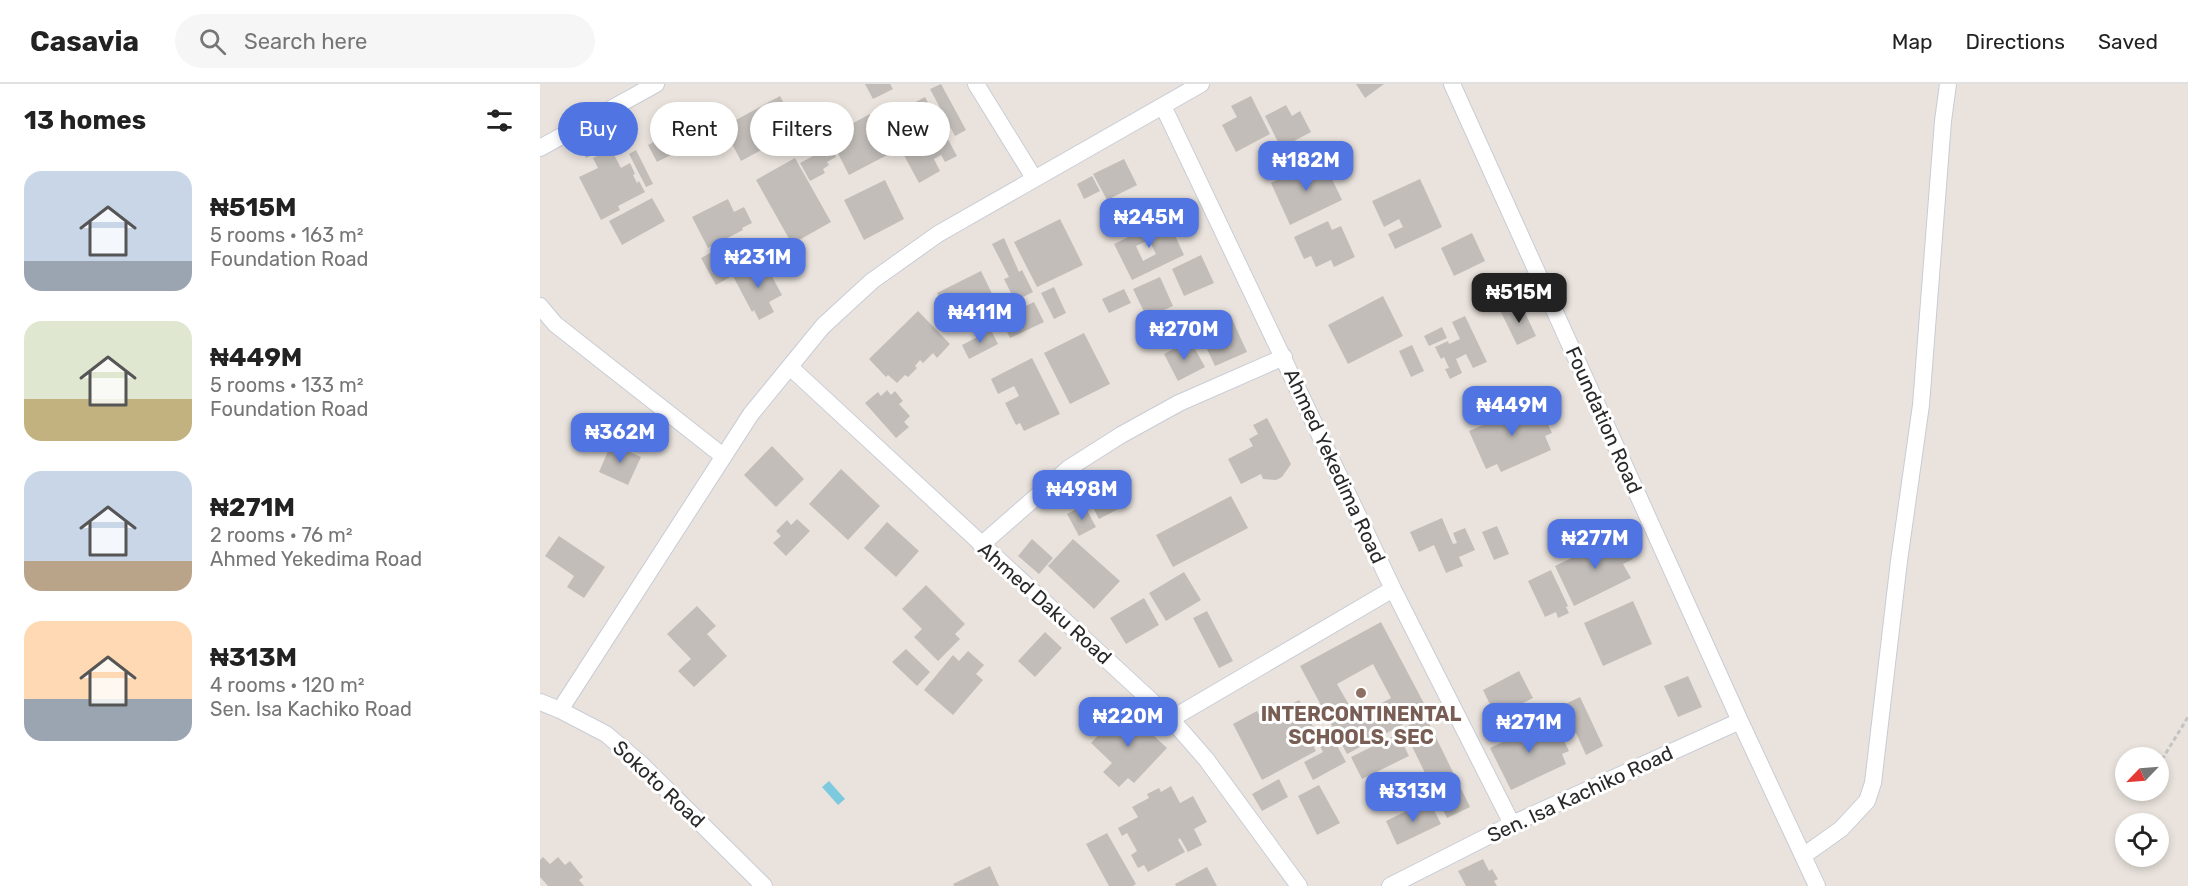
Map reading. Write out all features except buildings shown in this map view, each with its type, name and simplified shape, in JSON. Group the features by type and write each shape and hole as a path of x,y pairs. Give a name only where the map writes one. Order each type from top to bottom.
{"street":[{"path":"540,148 637,89 656,84"},
{"path":"976,84 1034,178"},
{"path":"560,710 751,414 823,326 872,281 938,234 1201,84"},
{"name":"Foundation Road","path":"1452,84 1817,886"},
{"path":"1803,856 1841,829 1867,801 1873,783 1899,561 1921,405 1943,121 1948,84"},
{"name":"Ahmed Yekedima Road","path":"1163,106 1393,589 1512,824"},
{"path":"540,306 555,324 723,456"},
{"path":"981,545 1069,468 1121,435 1179,403 1284,357"},
{"name":"Ahmed Daku Road","path":"790,368 1172,719 1206,759 1299,886"},
{"path":"1172,719 1393,589"},
{"name":"Sokoto Road","path":"540,702 606,734 639,762 764,886"},
{"name":"Sen. Isa Kachiko Road","path":"1390,886 1512,824 1740,720"}],"path":[{"path":"2169,748 2188,717"}],"water":[{"path":"829,781 845,799 838,805 822,787"}],"place":[{"name":"INTERCONTINENTAL SCHOOLS, SEC","path":"1361,693"}]}
